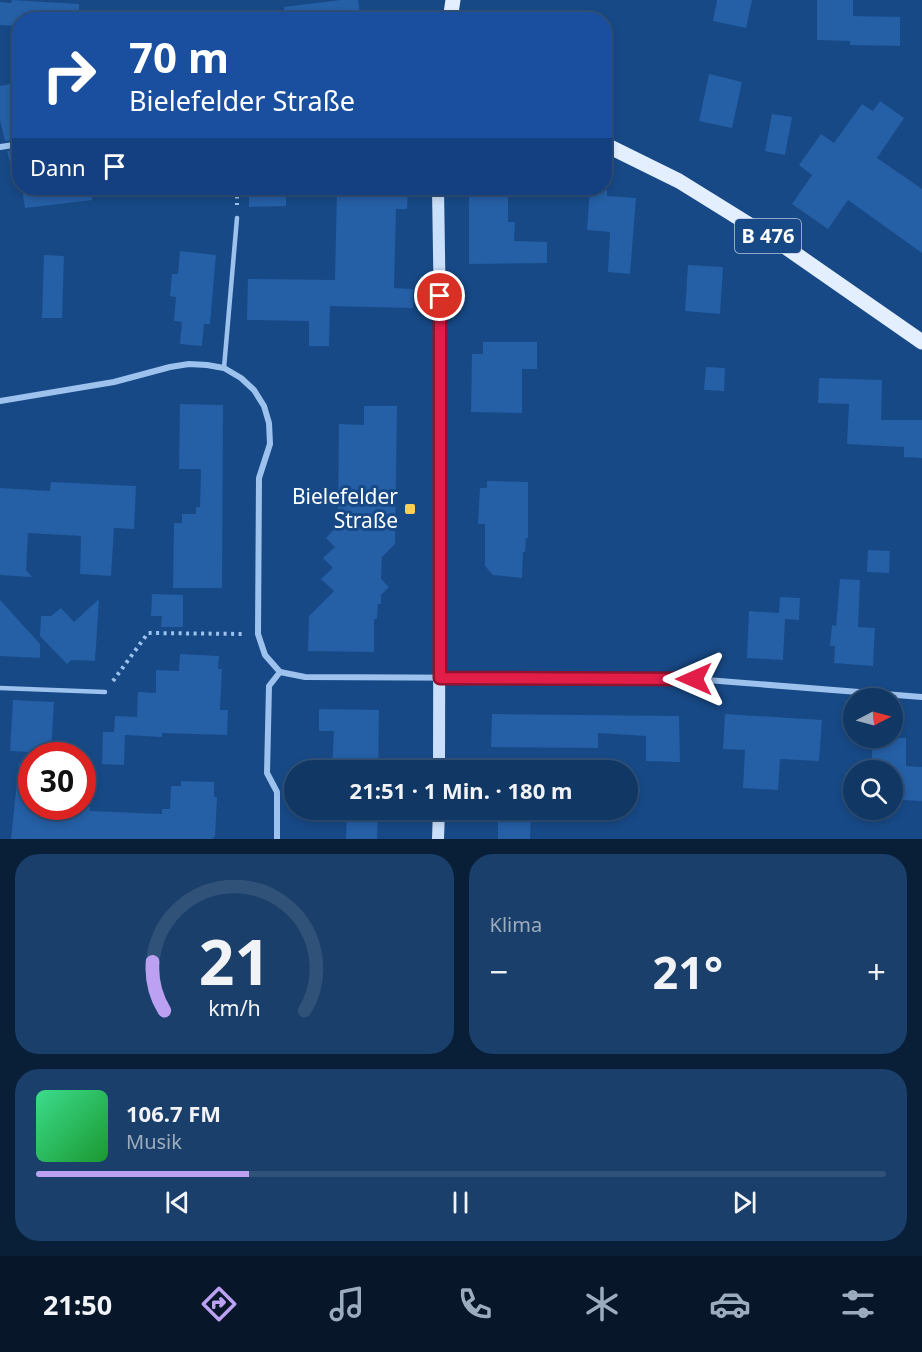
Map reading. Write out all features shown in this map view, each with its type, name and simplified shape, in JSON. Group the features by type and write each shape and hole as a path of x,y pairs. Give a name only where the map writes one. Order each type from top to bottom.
{"main road":[{"name":"B 476","path":"612,148 679,181 787,248 922,342"},
{"path":"438,195 439,760"},
{"path":"438,839 439,820"}],"street":[{"path":"0,401 114,382 179,365 207,365 224,368 241,378 254,390 264,406 269,423 270,444 259,478 258,634 265,655 280,672 305,677 694,679 922,697"},
{"path":"277,839 277,792 267,774 269,686 280,672"}],"lane":[{"path":"224,368 237,218"},
{"path":"0,688 105,692"}],"path":[{"path":"105,692 148,633 258,634"}],"building":[{"path":"12,0 79,4 79,12 12,12 12,26 0,25 0,2 11,3"},
{"path":"358,0 360,12 284,12 284,7"},
{"path":"717,0 752,0 746,28 713,21"},
{"path":"817,0 853,0 853,16 900,17 900,46 850,45 850,41 817,40"},
{"path":"709,74 742,82 732,128 699,121"},
{"path":"12,84 12,140 5,141 0,120 0,86"},
{"path":"880,101 904,118 877,158 922,189 922,253 848,200 828,229 792,204 812,175 799,165 821,134 834,143 862,104 873,111"},
{"path":"772,114 792,117 785,155 765,151"},
{"path":"12,150 12,171 7,151"},
{"path":"23,195 92,195 92,200 25,208"},
{"path":"249,195 286,195 286,206 249,207"},
{"path":"337,195 408,195 407,209 396,209 394,288 413,289 413,308 330,306 329,346 309,346 309,321 247,320 248,279 335,280"},
{"path":"469,195 508,195 508,222 515,222 514,241 547,242 547,263 469,264"},
{"path":"590,195 636,198 630,274 608,272 610,232 587,230"},
{"path":"180,251 216,255 210,324 204,324 202,346 180,344 182,322 174,321 176,297 170,296 172,274 178,274"},
{"path":"44,255 64,256 62,318 42,318"},
{"path":"688,265 723,267 720,314 685,311"},
{"path":"483,342 537,342 537,369 522,369 522,413 471,412 472,354 483,354"},
{"path":"706,367 725,368 724,391 704,390"},
{"path":"819,378 882,380 881,420 922,420 922,458 904,457 904,447 847,444 849,404 818,403"},
{"path":"180,404 223,405 222,588 173,588 174,523 182,523 182,514 196,514 196,507 200,507 201,469 179,469"},
{"path":"364,406 397,406 395,544 382,557 381,579 389,587 381,595 377,619 374,619 374,652 308,651 309,616 334,591 321,579 333,568 323,558 335,547 326,538 338,525 339,424 364,425"},
{"path":"487,481 528,482 528,538 526,538 525,552 523,552 522,578 493,575 485,566 485,524 478,524 480,488 487,488"},
{"path":"51,482 136,486 134,529 114,528 111,576 80,574 81,536 28,533 26,570 32,577 0,575 0,488 50,491"},
{"path":"868,550 890,551 889,573 867,572"},
{"path":"840,579 860,580 858,627 875,628 873,666 834,663 835,646 830,646 832,625 836,626"},
{"path":"152,594 183,595 183,627 161,627 162,616 151,616"},
{"path":"780,597 800,598 799,620 785,619 783,660 747,658 749,611 779,613"},
{"path":"99,599 95,661 71,660 67,664 40,636 41,616 51,616 61,608 74,622"},
{"path":"0,600 40,644 40,658 0,656"},
{"path":"180,654 219,656 218,669 222,669 220,710 228,710 227,735 162,733 162,737 125,735 124,765 102,764 103,732 114,732 115,716 137,717 138,692 156,693 156,670 179,671"},
{"path":"13,700 54,702 52,742 18,742 18,751 10,751"},
{"path":"319,709 379,710 378,760 333,760 334,731 319,731"},
{"path":"492,714 679,716 680,762 646,761 646,736 598,733 598,748 491,747"},
{"path":"725,714 822,720 819,761 780,759 778,790 743,788 745,750 723,749"},
{"path":"903,738 906,738 906,766 922,767 922,801 903,800 903,760 872,760 872,748 903,748"},
{"path":"18,772 18,820 96,820 96,811 162,814 162,809 170,809 171,786 181,786 181,781 214,782 214,797 217,797 215,837 213,839 11,839"},
{"path":"347,820 378,820 377,839 346,839"},
{"path":"498,820 531,820 530,839 498,839"}],"place":[{"name":"Bielefelder Straße","path":"410,509"}],"route":[{"path":"440,296 440,678 694,679"}]}
